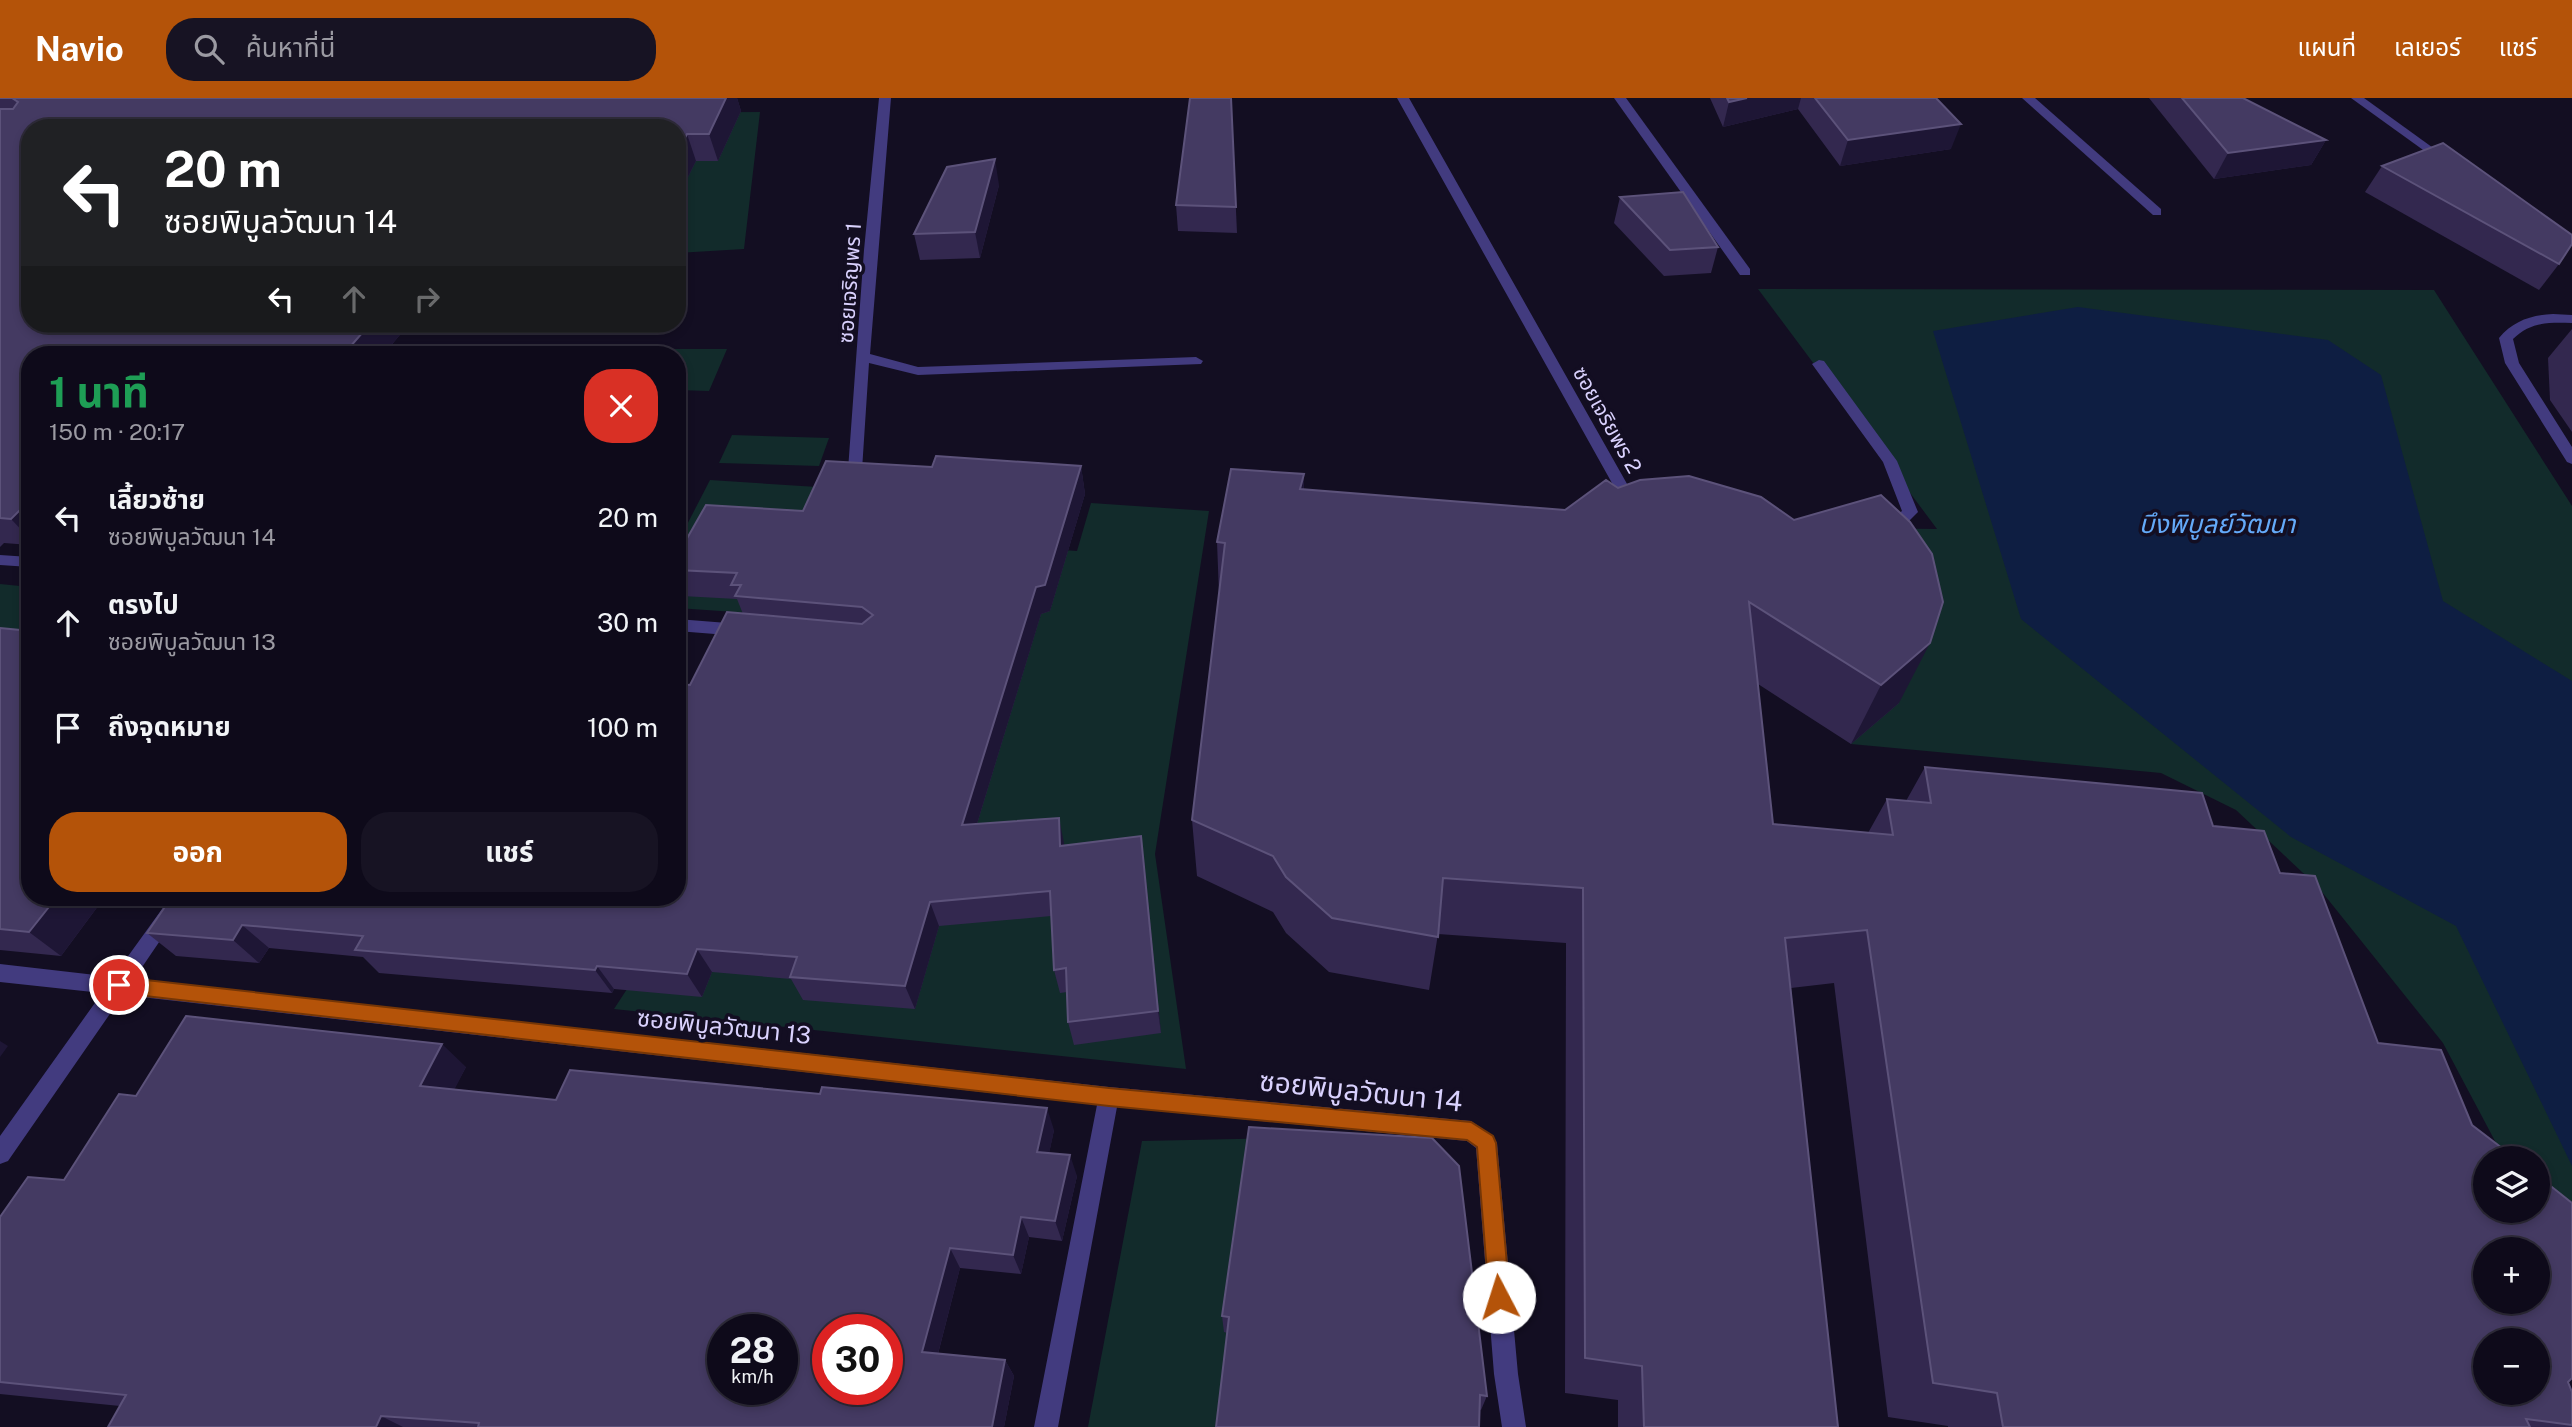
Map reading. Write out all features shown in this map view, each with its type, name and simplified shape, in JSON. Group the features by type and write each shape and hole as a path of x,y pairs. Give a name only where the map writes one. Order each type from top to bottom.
{"street":[{"name":"ซอยเจริญพร 1","path":"855,470 870,250 885,98"},
{"name":"ซอยเจริยพร 2","path":"1402,98 1629,500 1647,511"},
{"path":"1620,98 1745,272"},
{"path":"2028,98 2157,212"},
{"path":"2357,98 2459,171"},
{"path":"2572,319 2540,317 2516,327 2506,338 2512,362 2572,459"},
{"path":"864,357 918,371 1196,361"},
{"path":"1819,364 1890,461 1910,512 1892,529 1866,528"},
{"path":"0,559 21,561"},
{"path":"686,626 754,632"},
{"path":"0,1154 174,906"},
{"name":"ซอยพิบูลวัฒนา 13","path":"0,973 1109,1097"},
{"path":"1046,1427 1109,1097"},
{"name":"ซอยพิบูลวัฒนา 14","path":"1109,1097 1471,1131 1486,1143 1506,1374 1514,1427"}],"green space":[{"path":"244,98 571,113 760,112 744,249 686,252 686,119 224,119"},
{"path":"1758,289 2434,290 2572,506 2572,1290 2543,1223 2550,1223 2550,1146 2498,1146 2443,1043 2318,887 2236,810 2161,773 1851,744 1841,528 1937,529"},
{"path":"686,349 727,349 709,391 686,390"},
{"path":"732,435 829,438 819,466 719,463"},
{"path":"710,480 833,488 777,615 686,609 686,527"},
{"path":"1091,503 1209,511 1155,854 1186,1069 614,1009 681,906 686,906 686,899 920,540 1077,551"},
{"path":"0,584 21,586 21,664 0,662"},
{"path":"1281,1138 1278,1427 1088,1427 1142,1141"}],"water":[{"name":"บึงพิบูลย์วัฒนา","path":"2078,307 2328,340 2381,375 2443,601 2572,681 2572,1166 2456,926 2291,837 2021,619 1933,331"}],"building":[{"path":"12,98 726,98 709,134 686,136 686,119 21,119 21,333 362,333 351,346 21,346 21,509 11,519 0,518 0,109 13,109 18,102"},
{"path":"1190,98 1231,98 1236,207 1176,205"},
{"path":"1727,98 1747,98 1729,102"},
{"path":"1815,98 1936,98 1961,124 1848,140"},
{"path":"2182,98 2243,98 2326,140 2228,153"},
{"path":"2443,143 2572,235 2572,244 2559,264 2382,166"},
{"path":"995,159 975,232 914,234 947,167"},
{"path":"1683,192 1718,247 1670,250 1620,197"},
{"path":"936,456 1081,466 1045,585 1036,587 962,825 1059,818 1060,846 1141,836 1158,1011 1068,1022 1066,968 1054,970 1050,891 930,902 905,986 790,977 797,957 697,949 687,974 597,966 595,970 355,950 363,936 242,925 233,940 147,933 166,906 686,906 686,685 690,685 727,612 862,624 873,615 862,607 735,596 741,585 731,585 737,573 686,570 686,540 706,505 803,511 826,461 932,467"},
{"path":"1231,469 1304,474 1300,489 1565,510 1606,480 1618,488 1640,480 1689,476 1761,497 1794,520 1881,495 1910,522 1932,554 1943,602 1930,643 1881,685 1749,602 1773,824 1893,835 1887,799 1931,803 1925,767 2202,793 2213,826 2264,831 2280,873 2315,876 2378,1043 2441,1050 2472,1125 2499,1146 2473,1146 2473,1223 2550,1223 2550,1186 2572,1203 2572,1378 2568,1382 2572,1392 2572,1425 2526,1419 2530,1427 2003,1427 1997,1393 1933,1383 1867,930 1785,938 1838,1427 1644,1427 1642,1366 1585,1358 1583,888 1443,878 1438,937 1332,918 1286,877 1273,856 1192,820 1225,543 1217,542"},
{"path":"0,628 21,630 21,906 50,906 29,932 0,929"},
{"path":"186,1016 442,1044 420,1086 556,1100 570,1070 820,1094 822,1087 1047,1108 1037,1152 1070,1155 1055,1221 1021,1217 1013,1255 950,1248 922,1352 1005,1360 992,1427 478,1427 479,1423 381,1416 376,1427 108,1427 126,1395 0,1382 0,1217 28,1177 64,1180 119,1094 136,1096"},
{"path":"1249,1127 1432,1138 1459,1166 1487,1396 1480,1395 1479,1427 1216,1427 1229,1317 1222,1316"}],"route":[{"path":"119,985 1109,1097 1471,1131 1486,1143 1499,1297"}]}
